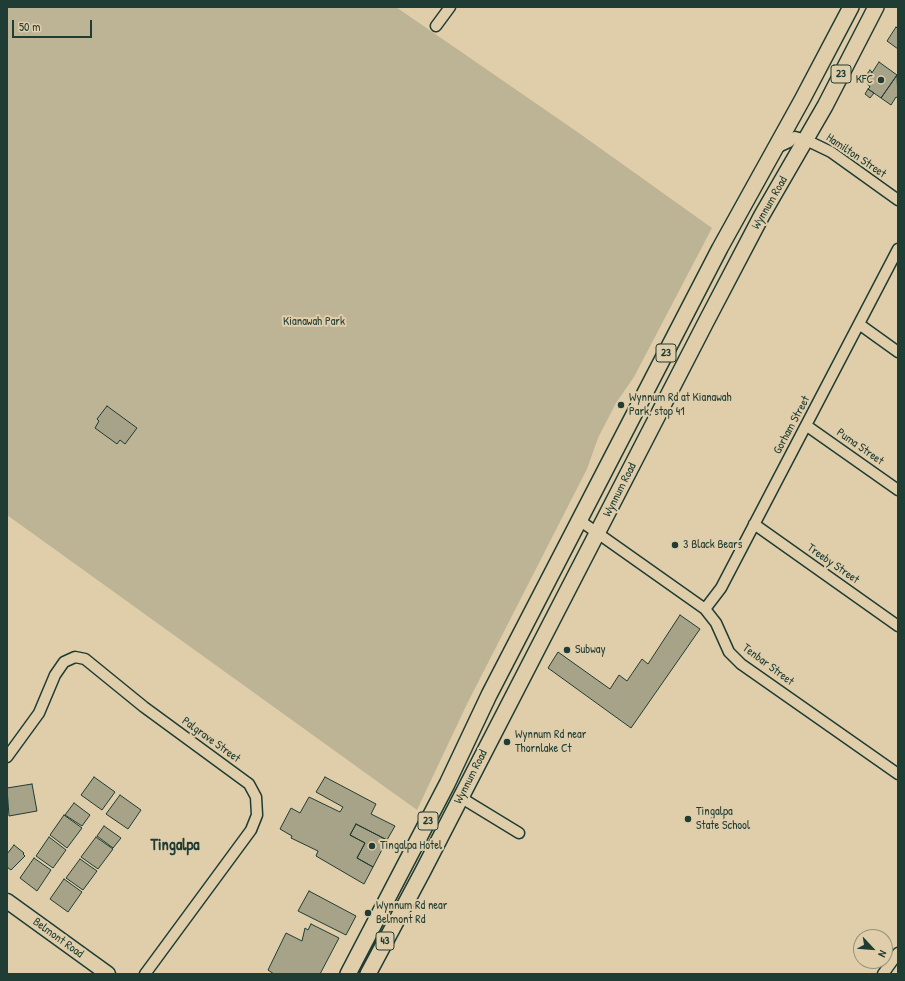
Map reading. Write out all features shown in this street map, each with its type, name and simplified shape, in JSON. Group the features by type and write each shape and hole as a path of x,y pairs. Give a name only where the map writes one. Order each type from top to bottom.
{"main road":[{"name":"Wynnum Road","path":"348,974 447,784 489,695 739,212 776,148 851,7"},
{"name":"Wynnum Road","path":"368,974 762,215 806,140 876,7"},
{"path":"681,324 690,328 707,320"},
{"name":"Belmont Road","path":"7,901 108,974"},
{"name":"23","path":"377,974 392,942 403,908"}],"street":[{"path":"436,26 450,7"},
{"name":"Hamilton Street","path":"776,148 789,142 795,137 806,140 831,152 898,200"},
{"name":"Gorham Street","path":"705,609 721,588 807,426 898,249"},
{"path":"859,324 898,352"},
{"name":"Puma Street","path":"807,426 898,490"},
{"name":"Tenbar Street","path":"579,520 705,609 716,623 729,652 741,664 898,774"},
{"name":"Treeby Street","path":"754,524 898,626"},
{"name":"Palgrave Street","path":"7,757 39,713 55,675 64,662 75,657 85,659 144,707 249,784 256,797 257,815 251,830 144,974"},
{"path":"460,797 519,833"},
{"path":"883,974 898,953"}],"green space":[{"name":"Kianawah Park","path":"7,7 396,7 576,131 712,228 634,377 616,403 598,438 587,469 467,704 417,810 7,515"}],"building":[{"path":"896,27 898,29 898,49 887,41"},
{"name":"KFC","path":"879,62 897,75 881,98 868,89 870,87 866,82"},
{"path":"870,70 872,72 867,81 864,78"},
{"path":"897,75 898,98 896,97 891,105 881,98"},
{"path":"868,89 874,93 870,98 865,94"},
{"path":"107,406 137,428 125,444 120,440 117,444 95,428 99,421 97,419"},
{"path":"680,615 700,629 631,728 548,668 558,652 610,689 619,675 627,681 642,659 648,664"},
{"path":"94,777 115,792 102,810 81,795"},
{"path":"325,777 376,804 371,814 395,826 387,840 356,824 350,835 365,843 357,858 373,867 364,884 316,856 318,851 291,838 292,836 280,829 291,808 300,813 309,797 340,812 343,807 316,792"},
{"path":"32,784 37,811 9,816 7,788"},
{"path":"120,795 141,810 128,829 106,814"},
{"path":"74,803 90,815 82,826 65,815"},
{"path":"64,815 82,828 67,848 50,835"},
{"path":"356,824 387,840 373,867 357,858 365,843 350,835"},
{"path":"104,826 121,838 113,848 97,836"},
{"path":"49,837 66,850 53,868 36,856"},
{"path":"96,837 113,849 98,869 81,857"},
{"path":"14,845 24,853 23,854 25,856 11,870 7,867 7,854"},
{"path":"34,858 51,870 37,891 20,878"},
{"path":"80,859 97,871 83,890 66,878"},
{"path":"64,879 82,892 68,912 50,899"},
{"path":"309,891 356,916 346,935 298,911"},
{"path":"311,924 339,938 320,974 274,974 268,970 286,933 302,941 305,928 308,930"}],"place":[{"name":"KFC","path":"881,80"},
{"name":"Wynnum Rd at Kianawah Park, stop 41","path":"621,405"},
{"name":"3 Black Bears","path":"675,545"},
{"name":"Subway","path":"567,650"},
{"name":"Wynnum Rd near Thornlake Ct","path":"507,742"},
{"name":"Tingalpa State School","path":"688,819"},
{"name":"Tingalpa Hotel","path":"372,846"},
{"name":"Wynnum Rd near Belmont Rd","path":"368,913"}],"district":[{"name":"Tingalpa","path":"175,846"}]}
